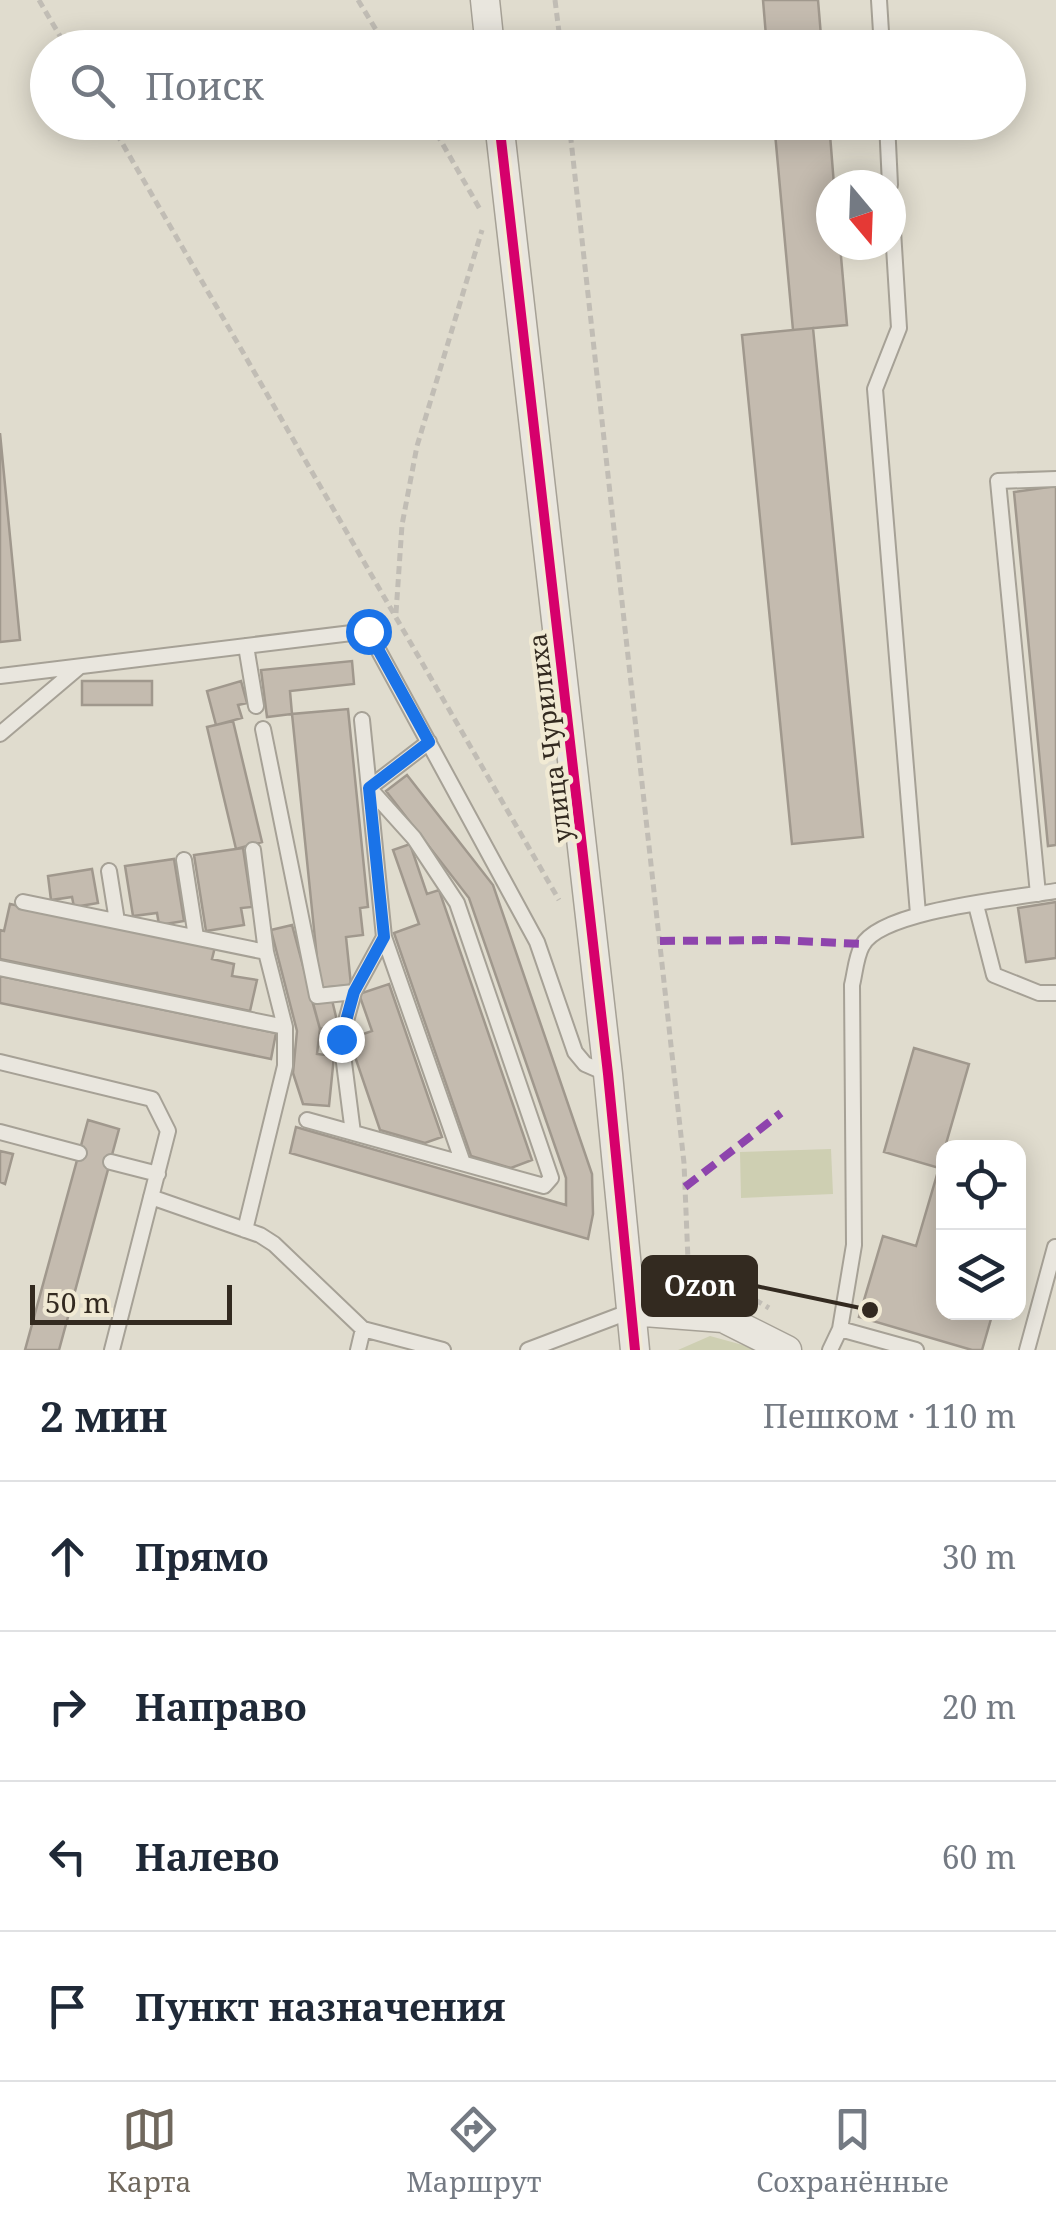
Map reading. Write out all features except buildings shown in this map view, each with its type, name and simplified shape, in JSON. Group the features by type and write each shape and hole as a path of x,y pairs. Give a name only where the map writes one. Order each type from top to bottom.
{"street":[{"path":"485,0 488,30"},
{"name":"улица Чурилиха","path":"501,140 608,1074 635,1350"},
{"path":"631,1311 723,1318 786,1350"}],"lane":[{"path":"879,0 881,30"},
{"path":"887,140 889,170"},
{"path":"895,260 899,328 875,389 918,914"},
{"path":"1038,894 998,481 1056,479"},
{"path":"0,676 368,631 537,942 575,1052 585,1064 608,1074"},
{"path":"246,646 256,706"},
{"path":"0,734 79,668"},
{"path":"362,720 384,937 463,1164"},
{"path":"262,730 317,996 354,992"},
{"path":"369,788 429,742"},
{"path":"307,1120 544,1186 552,1178 456,903 414,838 369,788"},
{"path":"246,1230 284,1066 285,1027 266,952 253,850"},
{"path":"184,860 196,937"},
{"path":"109,871 117,921"},
{"path":"830,1350 840,1329 854,1245 852,984 862,944 885,926 918,914 1056,891"},
{"path":"24,902 266,952"},
{"path":"976,905 994,975 1039,993 1056,993"},
{"path":"354,1133 341,1039 354,992 384,937"},
{"path":"0,968 285,1027"},
{"path":"0,1062 152,1100 168,1131 112,1350"},
{"path":"0,1132 78,1153"},
{"path":"110,1162 158,1174"},
{"path":"151,1197 246,1230 274,1244 363,1329 443,1350"},
{"path":"1026,1350 1055,1247"},
{"path":"528,1350 631,1311"},
{"path":"358,1350 363,1329"},
{"path":"840,1329 916,1350"}],"path":[{"path":"39,0 56,30"},
{"path":"358,0 376,30"},
{"path":"556,0 559,30"},
{"path":"120,140 565,911"},
{"path":"396,616 402,526 416,446 486,219 440,140"},
{"path":"571,140 680,1126 688,1260 782,1316"}],"green space":[{"path":"831,1149 833,1194 741,1198 740,1152"},
{"path":"710,1336 761,1350 678,1350"}],"marked path":[{"path":"660,941 862,944"},
{"path":"685,1187 781,1113"}],"cycle path":[{"path":"501,140 608,1074 635,1350"}],"place":[{"name":"Ozon","path":"870,1310"}],"route":[{"path":"341,1039 354,992 384,937 369,788 429,742 368,631"}]}
